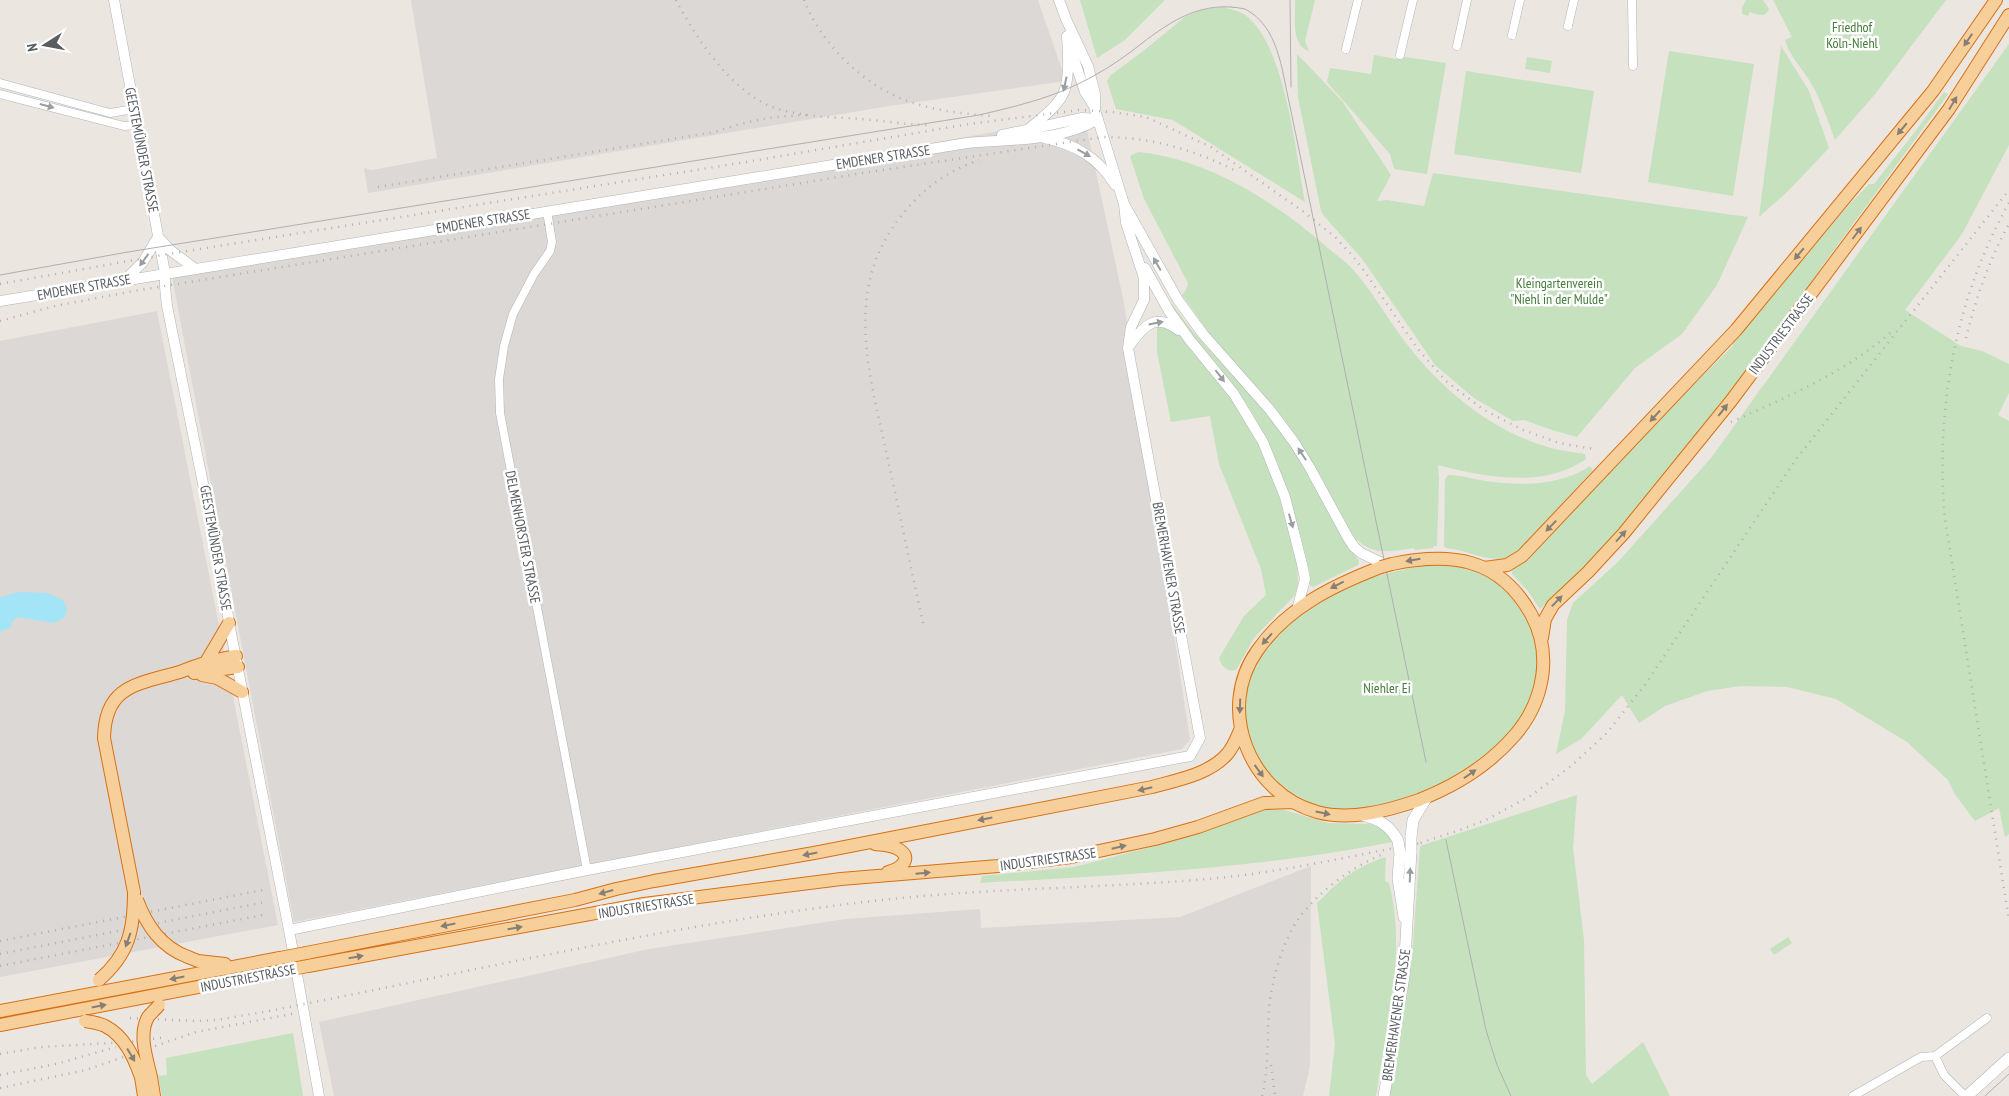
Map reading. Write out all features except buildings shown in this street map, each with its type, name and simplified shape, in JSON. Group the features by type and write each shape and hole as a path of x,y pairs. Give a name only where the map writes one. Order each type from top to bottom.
{"highway":[{"path":"1484,568 1508,565 1522,556 1736,330 1934,91 1996,0"},
{"name":"INDUSTRIESTRASSE","path":"1543,652 1545,619 1553,605 1624,532 1731,401 1949,109 2009,15"},
{"path":"1439,558 1462,560 1484,568 1508,584 1526,604 1533,618 1543,652 1542,683 1539,696 1530,716 1517,734 1497,753 1462,780 1426,797 1392,809 1360,814 1332,814 1298,804 1270,784 1261,775 1246,749 1241,728 1239,711 1244,679 1255,653 1265,640 1297,610 1328,589 1384,564 1439,558"},
{"path":"206,662 229,623"},
{"path":"187,672 206,662 237,661"},
{"path":"237,661 150,679 127,689 112,701 104,722 104,738 134,892 143,914 158,938 174,950 198,961 242,966"},
{"path":"187,672 217,678 242,692"},
{"name":"INDUSTRIESTRASSE","path":"307,960 654,881 1123,794 1172,782 1203,770 1220,760 1230,750 1241,728"},
{"name":"INDUSTRIESTRASSE","path":"0,1027 237,980 281,965 307,960 644,904 857,877 998,866 1071,857 1155,839 1198,827 1264,803 1298,804"},
{"path":"857,844 894,847 904,855 905,861 902,866 895,870 857,877"},
{"path":"16,1008 82,989 99,980 121,957 130,936 133,924 134,892"},
{"name":"INDUSTRIESTRASSE","path":"0,1011 242,966 281,965"},
{"path":"144,1096 146,1077 144,1044 148,1018 159,1005 167,1001 237,980"},
{"path":"0,1027 65,1020 85,1021 104,1026 119,1036 146,1077 154,1096"}],"main road":[{"name":"BREMERHAVENER STRASSE","path":"1384,1096 1404,976 1407,933 1398,878 1411,837 1413,820 1426,797"},
{"name":"BREMERHAVENER STRASSE","path":"1360,814 1381,821 1388,826 1405,852"},
{"path":"1966,1096 2009,1058"}],"street":[{"name":"GEESTEMÜNDER STRASSE","path":"114,0 165,273 168,306 202,473 319,1096"},
{"name":"BREMERHAVENER STRASSE","path":"1059,0 1088,66 1094,94 1094,106"},
{"path":"1346,49 1358,0"},
{"path":"1400,55 1413,0"},
{"path":"1457,46 1467,0"},
{"path":"1512,35 1520,0"},
{"path":"1568,26 1574,0"},
{"path":"1632,0 1633,66"},
{"name":"BREMERHAVENER STRASSE","path":"588,870 1190,756 1200,738 1128,348 1130,327 1144,300 1144,278 1126,223 1123,200 1094,106 1081,83 1067,36 1066,19"},
{"path":"1030,128 1059,100 1064,90 1067,66 1067,36"},
{"path":"0,83 110,113 134,108"},
{"path":"0,94 124,126 137,125"},
{"name":"EMDENER STRASSE","path":"967,143 1082,118 1098,119"},
{"name":"EMDENER STRASSE","path":"0,301 967,143 1039,136 1084,127 1098,119"},
{"name":"EMDENER STRASSE","path":"1039,136 1062,142 1090,155 1106,172 1123,200"},
{"name":"BREMERHAVENER STRASSE","path":"1123,200 1178,300 1203,334 1270,410 1294,442 1346,536 1361,553 1384,564"},
{"name":"DELMENHORSTER STRASSE","path":"547,211 552,242 550,251 534,274 513,314 506,338 499,379 500,413 588,870"},
{"path":"126,280 143,262 158,237 170,250 194,268"},
{"name":"BREMERHAVENER STRASSE","path":"1138,257 1157,292 1189,339 1248,415 1275,468 1285,497 1305,579 1297,610"},
{"path":"1144,300 1155,291 1166,293 1178,300"},
{"name":"BREMERHAVENER STRASSE","path":"1128,348 1139,332 1153,322 1170,323 1189,339"},
{"path":"289,930 588,870"},
{"path":"1853,1096 1921,1057 1935,1056 1987,1018"},
{"path":"1935,1056 1944,1074 1966,1096"}],"shaded area":[{"path":"411,0 1038,0 1066,81 889,106 368,193 364,168 372,170 437,158"},
{"path":"1084,116 1124,303 1190,740 1182,749 294,922 172,277"},
{"path":"157,311 278,925 0,977 0,341"},
{"path":"1311,866 1310,1066 1303,1096 334,1096 319,1022 649,949 845,919 980,909 981,928 1180,917"}],"green space":[{"path":"1080,0 1165,0 1125,40 1097,58"},
{"path":"1295,0 1315,0 1305,41 1309,51 1303,48 1296,36"},
{"path":"1746,0 1763,0 1769,9 1763,15 1750,12 1748,16 1742,14 1742,8"},
{"name":"Friedhof Köln-Niehl","path":"1773,0 1946,0 1876,93 1835,140 1815,90 1787,46 1785,40 1792,37"},
{"path":"1223,7 1245,15 1259,29 1270,49 1287,101 1305,202 1173,120 1116,109 1107,81 1111,75 1185,17 1201,10"},
{"path":"2009,44 2009,145 1962,234 1905,310 1961,346 1982,351 2009,364 2009,393 1998,415 2009,421 2009,834 2005,837 1999,808 1975,821 1954,793 1948,780 1907,742 1836,699 1787,687 1741,686 1707,691 1665,706 1639,723 1622,695 1581,739 1556,754 1565,711 1567,620 1573,603 1618,562 1711,458"},
{"path":"1781,46 1809,91 1829,148 1787,192 1759,217"},
{"path":"1669,51 1754,64 1733,196 1648,182"},
{"name":"Kleingartenverein \"Niehl in der Mulde\"","path":"1297,54 1342,101 1391,175 1377,201 1387,200 1424,206 1433,173 1748,217 1717,285 1682,334 1635,368 1577,437 1524,420 1513,421 1474,398 1435,365 1363,260 1321,211 1298,97"},
{"path":"1374,55 1396,59 1398,56 1446,63 1427,174 1394,169 1390,154 1327,82 1330,68 1371,74"},
{"path":"1527,57 1552,61 1550,73 1525,69"},
{"path":"1466,71 1594,91 1581,173 1454,154"},
{"path":"1944,92 1948,94 1939,107 1743,377 1649,496 1579,574 1540,609 1528,591 1512,574 1512,570 1522,563 1685,393 1733,346 1733,342 1849,205 1869,184 1874,184"},
{"path":"1138,152 1190,163 1240,185 1263,199 1308,231 1353,269 1400,335 1430,372 1466,404 1506,430 1555,449 1585,454 1586,459 1570,468 1552,474 1514,478 1475,473 1438,465 1437,546 1415,550 1414,548 1384,551 1370,548 1358,540 1356,541 1317,471 1215,341 1182,295 1188,283 1144,199 1130,156"},
{"path":"1173,305 1198,338 1255,399 1281,431 1307,472 1345,543 1359,561 1358,565 1313,587 1310,585 1310,573 1293,508 1270,445 1248,406 1180,319 1171,306"},
{"path":"1157,324 1177,332 1224,388 1238,408 1264,454 1278,492 1297,566 1298,585 1294,596 1254,638 1236,670 1225,668 1219,658 1244,616 1266,595 1261,569 1219,464 1210,416 1171,422 1157,352"},
{"path":"1590,466 1593,470 1515,555 1498,559 1489,558 1444,546 1445,479 1448,475 1499,483 1526,484 1553,481 1578,473"},
{"name":"Niehler Ei","path":"1417,564 1466,566 1494,580 1520,605 1536,640 1538,677 1521,721 1493,751 1453,778 1426,791 1388,804 1353,810 1329,809 1305,803 1306,800 1296,795 1295,797 1269,776 1257,757 1251,742 1246,726 1246,694 1256,663 1272,640 1299,616 1326,596 1370,578 1417,567"},
{"path":"1577,795 1573,848 1584,940 1586,1075 1592,1084 1643,1042 1670,1096 1390,1096 1412,958 1420,846"},
{"path":"1267,809 1284,810 1328,823 1370,824 1385,831 1392,842 1290,859 1239,865 1135,874 980,883 982,876 1074,867 1155,846"},
{"path":"1386,857 1385,881 1389,883 1394,909 1395,963 1393,990 1376,1096 1329,1096 1335,1044 1317,903 1348,875"},
{"path":"1788,937 1792,943 1774,955 1770,949"},
{"path":"293,1033 303,1096 162,1096 158,1076 167,1075 166,1058"}],"water":[{"path":"20,592 47,593 62,599 67,608 65,617 54,623 17,617 12,622 11,627 0,632 0,597"}],"tram line":[{"path":"1290,0 1291,87"},
{"path":"0,275 128,252 979,115 1040,99 1083,82 1114,63 1164,27 1189,14 1215,7 1245,9 1260,20 1270,34 1282,68 1426,762"},
{"path":"1446,840 1486,1030 1497,1065 1511,1096"},
{"path":"1985,1096 2009,1074"}],"railway":[{"path":"676,0 694,31 717,63 744,90 759,101 775,108 807,115 931,125"},
{"path":"804,0 812,18 836,51 850,66 883,90 901,99 920,105 956,112 993,116"},
{"path":"0,284 162,255 740,163 969,124 1079,110 1112,112 1146,117 1211,147 1304,212 1335,237 1351,254 1417,348 1446,381 1484,410 1523,430 1559,443 1594,449"},
{"path":"378,187 715,132 761,119 808,115"},
{"path":"0,321 55,306 134,291 876,171 1103,137 1139,139 1173,146 1206,157 1238,172"},
{"path":"923,623 868,364 866,302 872,272 884,242 903,214 919,196 937,181 957,169 979,160"},
{"path":"1414,845 1486,820 1532,795 1571,766 1607,733 1644,686 1797,458 2009,190"},
{"path":"2009,203 1990,240 1962,316 1953,356 1943,437 1945,519 2009,920"},
{"path":"1966,338 1984,280 1995,251 2009,224"},
{"path":"1731,422 1834,372 1854,360 1890,333"},
{"path":"130,1018 217,1020 635,938 782,913 944,894 1207,879 1288,868 1421,843"},
{"path":"1262,1096 1267,1063 1270,998 1283,949 1293,927 1307,908 1326,889 1359,866 1383,854"},
{"path":"0,941 263,890"},
{"path":"0,954 266,902"},
{"path":"0,966 268,914"},
{"path":"0,1088 86,1070 196,1032 297,1013"},
{"path":"0,1054 41,1047 129,1042 167,1037"},
{"path":"0,1075 56,1064 116,1047"},
{"path":"1271,1065 1275,1096"}]}
